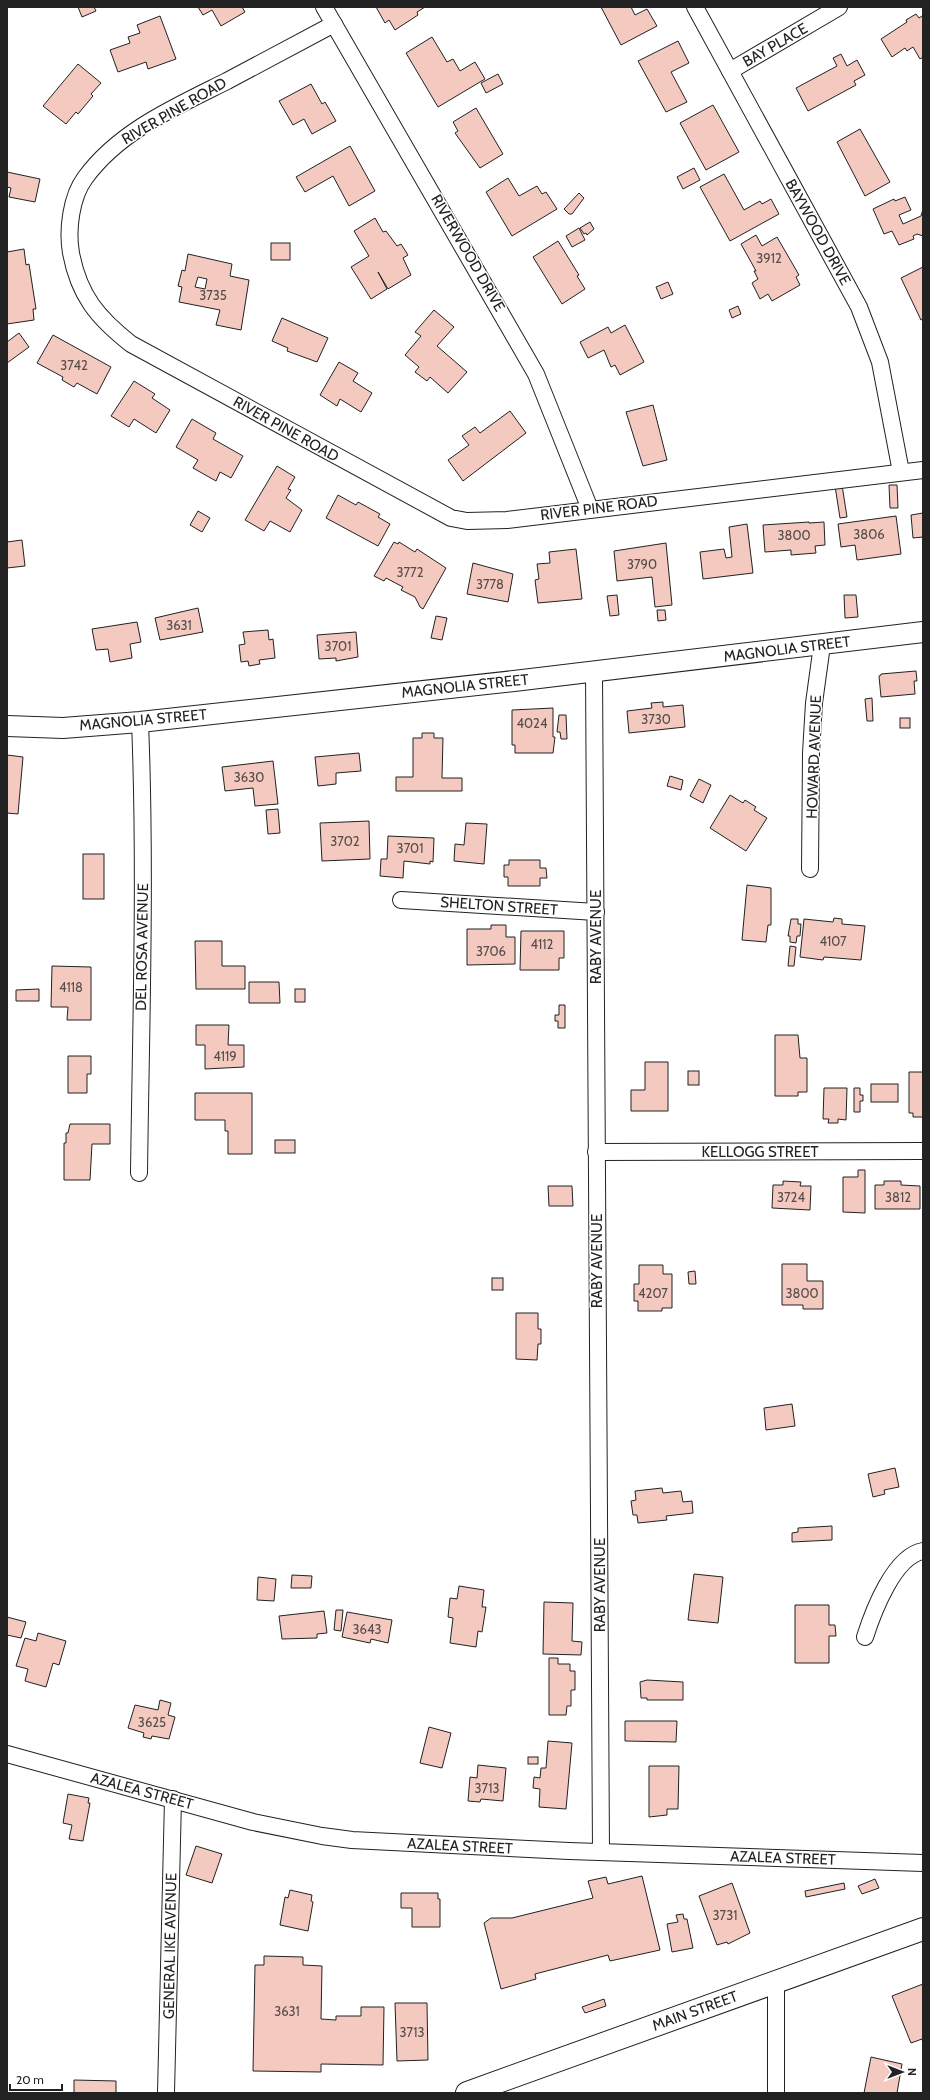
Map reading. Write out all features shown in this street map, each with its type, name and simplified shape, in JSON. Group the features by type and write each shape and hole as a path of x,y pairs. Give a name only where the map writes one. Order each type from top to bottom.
{"main road":[{"name":"MAIN STREET","path":"466,2093 923,1929"}],"street":[{"name":"RIVERWOOD DRIVE","path":"324,7 536,374 590,509"},
{"name":"BAYWOOD DRIVE","path":"695,7 859,307 880,362 901,472"},
{"name":"BAY PLACE","path":"730,71 839,7"},
{"name":"RIVER PINE ROAD","path":"334,24 172,109 118,142 85,178 78,192 71,219 70,246 75,273 83,293 94,310 108,326 131,344 450,518 467,521 507,520 923,470"},
{"name":"MAGNOLIA STREET","path":"7,726 63,728 140,722 822,645 923,632"},
{"name":"HOWARD AVENUE","path":"810,869 811,753 814,703 822,645"},
{"name":"RABY AVENUE","path":"594,671 601,1851"},
{"name":"DEL ROSA AVENUE","path":"139,1172 143,896 143,800 140,722"},
{"name":"SHELTON STREET","path":"401,900 596,912"},
{"name":"KELLOGG STREET","path":"596,1152 923,1151"},
{"path":"865,1637 871,1619 898,1569 910,1556 923,1551"},
{"name":"AZALEA STREET","path":"7,1754 253,1822 322,1836 352,1840 445,1846 923,1863"},
{"name":"GENERAL IKE AVENUE","path":"166,2093 173,1799"},
{"path":"776,1983 776,2093"}],"building":[{"path":"78,7 94,7 96,11 82,17"},
{"path":"198,7 242,7 245,12 221,26 212,10 203,15"},
{"path":"376,7 425,7 417,12 418,15 395,30 389,20 385,23"},
{"path":"601,7 631,7 635,15 647,9 657,26 621,45"},
{"path":"916,14 919,18 922,16 923,18 923,57 920,59 913,47 907,51 905,48 892,57 881,39 907,22 906,20"},
{"path":"160,16 176,59 148,69 146,62 118,72 110,50 130,43 128,37 140,33 137,25"},
{"path":"432,37 447,62 453,59 460,71 475,62 485,79 438,107 406,53"},
{"path":"678,41 689,63 671,72 687,102 666,112 638,61"},
{"path":"841,54 847,66 857,60 865,75 854,81 856,85 808,111 796,88 837,66 833,58"},
{"path":"78,64 101,83 91,94 93,96 78,114 76,112 66,124 43,106"},
{"path":"498,74 503,84 486,93 481,83"},
{"path":"311,84 322,104 325,102 336,121 312,134 304,119 293,125 279,101"},
{"path":"713,105 739,152 706,170 680,123"},
{"path":"476,108 503,154 480,168 455,133 458,131 453,122"},
{"path":"860,129 890,182 865,196 837,142"},
{"path":"350,146 375,191 349,206 333,176 305,192 296,177"},
{"path":"694,168 700,180 683,189 677,177"},
{"path":"7,172 40,179 35,202 9,197 11,188 7,187"},
{"path":"724,174 744,210 760,201 762,204 771,199 779,214 730,241 700,187"},
{"path":"508,178 519,196 537,186 542,194 546,192 557,209 512,236 486,192"},
{"path":"579,193 584,198 572,214 569,214 564,209"},
{"path":"905,197 911,210 899,215 903,224 921,216 923,209 923,236 917,234 913,236 914,239 899,245 892,231 884,234 873,209 894,199 895,201"},
{"path":"375,218 383,232 386,231 397,246 401,244 408,255 403,258 411,275 388,289 378,272 387,289 371,299 351,267 369,256 354,231"},
{"path":"590,222 594,229 587,235 586,233 584,234 580,228"},
{"path":"579,228 585,240 572,247 566,236"},
{"path":"756,235 762,246 777,237 799,275 796,277 800,285 772,301 768,294 760,299 752,283 758,279 754,271 756,271 741,244"},
{"path":"558,241 579,275 577,276 585,289 562,304 533,257"},
{"path":"271,243 290,243 290,260 271,260"},
{"path":"24,249 26,265 29,264 36,309 33,309 34,320 7,324 7,252"},
{"path":"188,254 232,264 230,276 249,280 241,330 216,325 220,310 179,302 182,287 178,286 182,270 185,271","holes":["198,277 207,279 205,289 195,287"]},
{"path":"923,267 923,319 921,320 901,278"},
{"path":"668,282 673,294 661,299 656,287"},
{"path":"738,306 741,314 732,318 729,310"},
{"path":"434,310 454,327 437,346 467,372 448,393 430,377 427,381 415,372 419,367 405,355 421,336 415,332"},
{"path":"282,318 328,338 317,362 287,351 288,348 272,341"},
{"path":"625,325 644,362 620,375 615,365 611,367 604,350 588,358 580,342 608,327 611,333"},
{"path":"19,333 29,347 7,363 7,342"},
{"path":"53,335 111,367 97,394 77,383 74,387 62,380 63,377 37,363"},
{"path":"339,362 358,373 353,381 372,393 361,412 340,399 337,406 320,395"},
{"path":"134,381 155,394 152,398 170,410 156,433 134,419 129,427 111,416"},
{"path":"653,405 667,460 643,466 626,412"},
{"path":"510,411 526,433 463,481 448,460 469,445 462,436 475,427 480,433"},
{"path":"192,419 216,433 213,439 243,456 231,478 220,472 216,481 193,468 198,460 176,447"},
{"path":"277,466 295,477 288,489 291,490 286,498 302,510 290,532 270,521 264,531 245,520"},
{"path":"842,485 847,517 840,518 835,486"},
{"path":"889,485 897,485 898,508 890,508"},
{"path":"338,495 356,505 358,502 380,514 378,517 390,524 378,546 326,518"},
{"path":"198,511 210,518 202,532 190,525"},
{"path":"923,513 923,537 913,538 911,515"},
{"path":"896,516 901,554 857,560 855,545 841,547 838,524"},
{"path":"824,522 825,545 815,546 816,553 791,555 791,550 765,552 763,525"},
{"path":"747,524 753,573 703,579 700,552 724,549 726,558 732,557 729,527"},
{"path":"22,540 25,566 7,568 7,542"},
{"path":"394,542 398,544 399,542 415,552 417,549 446,568 423,609 420,607 415,597 401,590 403,587 386,578 384,581 374,576"},
{"path":"666,543 672,605 655,607 652,577 617,581 614,551"},
{"path":"576,549 582,599 538,603 535,580 539,579 537,564 550,563 549,552"},
{"path":"473,563 513,574 508,602 467,594"},
{"path":"617,595 619,615 610,616 607,596"},
{"path":"844,595 856,595 858,617 845,618"},
{"path":"198,608 203,632 160,640 155,618"},
{"path":"657,610 665,610 666,620 658,621"},
{"path":"436,616 447,618 442,640 431,638"},
{"path":"137,622 141,642 130,644 132,658 110,662 108,649 96,650 92,629"},
{"path":"268,630 269,640 273,639 275,658 259,660 260,664 249,666 248,661 241,662 239,645 245,644 243,632"},
{"path":"356,632 358,657 336,661 336,658 319,659 317,635"},
{"path":"916,671 917,681 914,681 915,694 881,697 879,676 881,674"},
{"path":"872,698 873,721 867,721 865,699"},
{"path":"663,702 663,707 683,705 685,727 629,733 627,711 652,708 651,703"},
{"path":"553,708 553,737 555,737 553,753 515,753 515,745 512,745 512,710"},
{"path":"559,715 566,715 567,739 561,739 560,732 557,732"},
{"path":"900,718 910,718 910,728 900,728"},
{"path":"422,733 434,733 434,738 443,738 442,778 462,778 462,791 396,791 396,777 413,777 413,738 422,738"},
{"path":"359,753 361,771 336,773 336,784 318,786 315,757"},
{"path":"7,755 23,757 18,814 7,813"},
{"path":"273,761 278,804 255,806 253,788 225,791 222,767"},
{"path":"670,776 683,780 681,790 667,786"},
{"path":"699,779 711,785 703,803 690,796"},
{"path":"730,795 743,803 745,800 756,807 754,810 767,818 746,851 710,828"},
{"path":"278,809 280,833 268,834 266,810"},
{"path":"369,821 370,859 322,861 320,823"},
{"path":"466,823 487,824 484,864 454,861 455,844 464,845"},
{"path":"388,836 434,838 433,862 430,861 430,864 404,861 403,878 380,876 381,859 387,859"},
{"path":"83,854 104,854 104,899 83,899"},
{"path":"509,860 540,860 540,868 546,868 547,878 540,878 540,886 508,886 508,877 504,877 504,865 509,865"},
{"path":"747,885 771,888 771,925 768,925 766,942 742,940"},
{"path":"834,918 842,919 842,924 865,926 861,960 824,957 823,960 800,957 804,919 833,922"},
{"path":"791,919 798,919 798,924 801,924 800,936 797,936 796,943 790,942 790,936 788,936"},
{"path":"491,925 506,925 506,937 515,937 515,964 467,965 467,929 491,929"},
{"path":"521,931 564,931 564,958 559,958 559,970 520,970"},
{"path":"195,941 222,941 222,966 245,966 245,989 196,989"},
{"path":"790,946 796,947 794,966 788,966"},
{"path":"52,966 91,967 91,1020 67,1020 68,1007 51,1007"},
{"path":"249,982 279,982 280,1003 249,1003"},
{"path":"39,989 39,1001 16,1001 16,990"},
{"path":"295,989 305,989 305,1002 295,1002"},
{"path":"559,1005 565,1005 565,1028 558,1028 558,1021 555,1021 555,1015 559,1015"},
{"path":"196,1025 229,1025 228,1045 244,1045 244,1067 205,1069 205,1045 196,1045"},
{"path":"775,1035 798,1035 800,1058 807,1058 807,1092 798,1092 798,1096 775,1096"},
{"path":"68,1056 91,1056 91,1074 87,1074 87,1093 68,1093"},
{"path":"645,1062 668,1062 668,1111 631,1111 631,1090 645,1090"},
{"path":"688,1071 699,1071 699,1085 688,1085"},
{"path":"909,1072 923,1072 923,1117 913,1117 913,1113 909,1113"},
{"path":"871,1084 898,1084 898,1102 871,1102"},
{"path":"824,1088 847,1088 846,1120 838,1119 838,1123 828,1123 829,1119 823,1119"},
{"path":"854,1088 860,1088 860,1095 863,1095 863,1101 860,1101 860,1112 854,1112"},
{"path":"195,1093 252,1093 252,1154 228,1154 228,1131 225,1131 225,1120 195,1120"},
{"path":"70,1124 110,1124 110,1144 92,1144 90,1180 64,1180 64,1143 66,1143 66,1133 68,1133"},
{"path":"275,1140 295,1140 295,1153 275,1153"},
{"path":"858,1170 865,1170 865,1213 843,1212 843,1177 858,1177"},
{"path":"783,1181 801,1182 800,1186 811,1186 810,1210 772,1208 773,1185 783,1185"},
{"path":"884,1181 901,1181 901,1185 920,1186 920,1209 875,1209 875,1185 884,1185"},
{"path":"548,1186 572,1186 573,1206 549,1206"},
{"path":"782,1264 807,1264 807,1281 823,1281 823,1309 803,1309 803,1305 782,1305"},
{"path":"639,1265 663,1265 663,1274 672,1274 672,1308 662,1308 662,1311 638,1311 638,1301 634,1301 634,1284 639,1284"},
{"path":"695,1271 696,1284 689,1284 688,1272"},
{"path":"492,1278 503,1278 503,1290 492,1290"},
{"path":"516,1313 538,1313 538,1329 541,1329 541,1344 538,1344 537,1360 516,1359"},
{"path":"792,1404 795,1426 766,1430 764,1408"},
{"path":"895,1468 899,1487 884,1490 885,1494 873,1497 868,1474"},
{"path":"662,1488 663,1493 681,1491 683,1502 692,1501 693,1513 666,1516 667,1520 638,1523 637,1515 633,1515 631,1501 636,1500 635,1491"},
{"path":"832,1526 832,1540 792,1542 792,1533 798,1532 798,1528"},
{"path":"694,1574 723,1577 718,1623 688,1620"},
{"path":"292,1575 312,1576 311,1588 291,1588"},
{"path":"258,1577 276,1579 274,1601 257,1600"},
{"path":"459,1586 484,1590 482,1607 486,1607 482,1632 478,1631 476,1647 450,1643 453,1618 448,1617 450,1598 457,1599"},
{"path":"544,1602 573,1603 572,1641 582,1642 581,1655 543,1654"},
{"path":"795,1605 829,1605 829,1625 835,1625 836,1636 829,1636 829,1663 795,1663"},
{"path":"336,1610 343,1610 341,1631 334,1630"},
{"path":"324,1611 327,1633 317,1634 317,1638 282,1639 279,1616"},
{"path":"347,1612 392,1620 388,1643 371,1639 370,1643 342,1637"},
{"path":"7,1617 26,1622 21,1638 7,1635"},
{"path":"38,1633 66,1641 59,1665 53,1663 46,1687 25,1681 28,1669 16,1666 25,1638 36,1641"},
{"path":"549,1658 558,1658 558,1664 570,1664 570,1671 575,1671 575,1690 571,1690 571,1706 567,1706 566,1715 549,1715"},
{"path":"647,1680 683,1682 683,1700 647,1700 647,1698 641,1698 640,1682"},
{"path":"160,1700 171,1703 168,1715 175,1717 169,1739 152,1736 151,1739 143,1737 144,1733 128,1728 135,1705 158,1710"},
{"path":"625,1721 677,1721 676,1742 625,1741"},
{"path":"429,1727 451,1733 442,1768 420,1763"},
{"path":"548,1741 572,1743 566,1809 539,1807 540,1789 533,1788 534,1777 540,1778 541,1768 546,1768"},
{"path":"528,1757 538,1757 538,1764 528,1764"},
{"path":"478,1765 506,1768 503,1801 481,1799 480,1802 468,1801 470,1777 477,1778"},
{"path":"649,1766 679,1766 678,1809 667,1809 667,1815 649,1817"},
{"path":"68,1794 89,1798 88,1803 90,1803 83,1841 69,1839 72,1825 63,1823"},
{"path":"196,1846 222,1854 212,1883 186,1875"},
{"path":"642,1876 660,1950 610,1961 608,1955 535,1974 536,1979 501,1989 484,1923 491,1918 512,1918 593,1898 588,1881 606,1877 608,1884"},
{"path":"875,1879 879,1888 862,1894 858,1886"},
{"path":"732,1883 750,1933 728,1944 727,1942 717,1945 699,1896"},
{"path":"844,1883 845,1889 806,1897 805,1891"},
{"path":"290,1890 312,1895 311,1901 313,1902 308,1931 280,1925 285,1897 288,1898"},
{"path":"401,1893 438,1893 438,1899 440,1899 440,1927 412,1927 412,1908 401,1908"},
{"path":"683,1914 684,1919 687,1919 693,1948 672,1952 667,1924 678,1922 676,1915"},
{"path":"264,1956 303,1957 303,1965 322,1966 321,2019 336,2020 336,2016 361,2016 361,2007 384,2007 383,2065 321,2064 321,2072 253,2071 255,1965 264,1965"},
{"path":"923,1984 923,2043 922,2039 911,2043 892,1996"},
{"path":"604,1999 606,2006 585,2013 582,2007"},
{"path":"395,2003 427,2003 428,2060 397,2061"},
{"path":"871,2057 902,2064 897,2093 864,2093"},
{"path":"74,2080 116,2081 116,2093 74,2093"}]}
